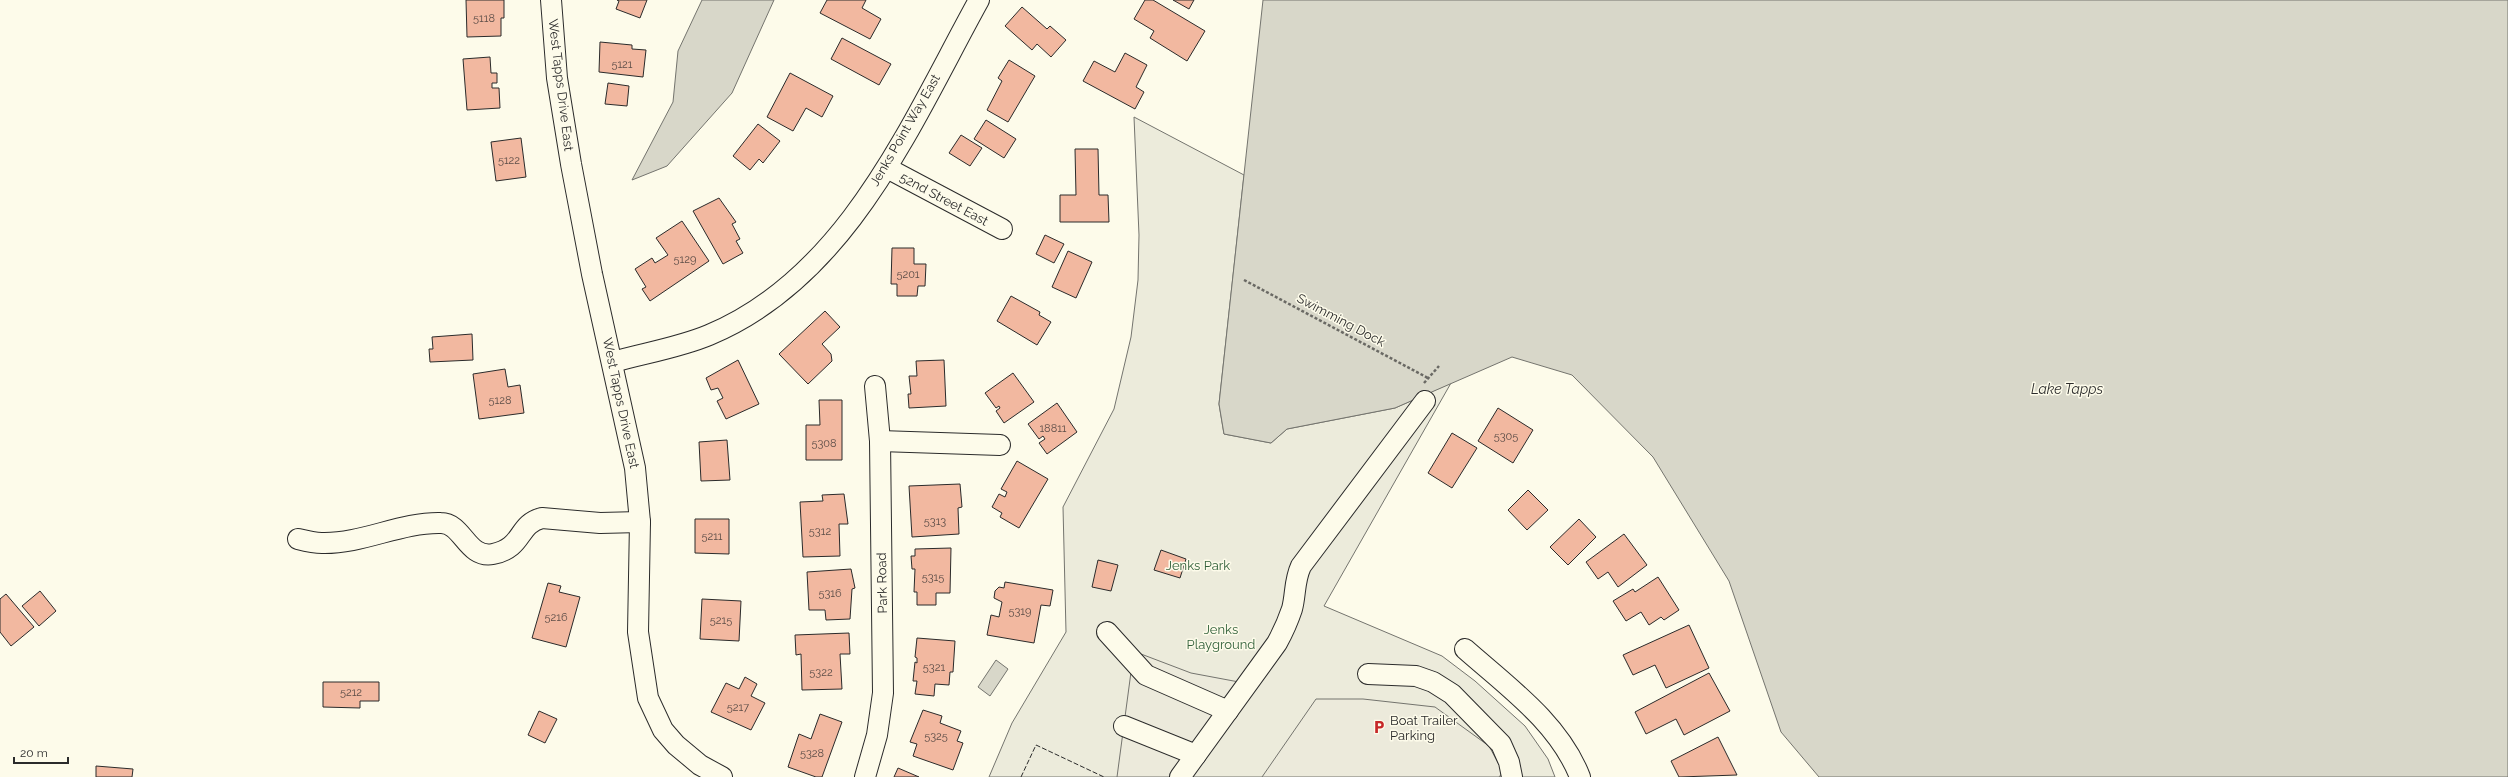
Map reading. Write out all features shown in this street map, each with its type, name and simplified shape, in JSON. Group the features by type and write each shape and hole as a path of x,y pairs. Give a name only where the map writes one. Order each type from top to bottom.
{"street":[{"name":"West Tapps Drive East","path":"551,0 556,64 571,164 635,468 640,522 638,632 648,698 664,730 697,771 722,777"},
{"name":"Jenks Point Way East","path":"613,362 709,335 736,321 787,287 832,245 887,168 979,0"},
{"name":"52nd Street East","path":"887,168 1002,229"},
{"name":"Park Road","path":"865,777 877,735 883,693 880,441 875,386"},
{"path":"1180,777 1286,627 1292,608 1295,580 1301,566 1425,401"},
{"path":"880,441 1000,445"},
{"path":"298,539 322,543 370,536 408,525 442,523 457,529 473,549 492,554 512,546 519,540 525,528 533,521 542,518 600,523 640,522"},
{"path":"1107,632 1146,674 1228,711"},
{"path":"1465,649 1551,728 1572,759 1580,777"},
{"path":"1368,674 1416,676 1433,682 1452,694 1501,744 1509,762 1512,777"},
{"path":"1124,726 1196,755"}],"path":[{"name":"Swimming Dock","path":"1244,280 1428,378"}],"green space":[{"name":"Jenks Park","path":"1134,117 1244,175 1219,404 1224,434 1271,443 1287,429 1395,408 1451,383 1324,606 1442,656 1475,681 1525,726 1548,759 1555,777 989,777 1012,723 1066,632 1063,507 1114,409 1131,337 1138,280 1139,235"}],"shaded area":[{"path":"1141,654 1191,673 1255,685 1192,777 1117,777 1131,672"},
{"name":"Boat Trailer Parking","path":"1316,699 1363,699 1435,707 1489,746 1503,772 1499,777 1262,777"}],"water":[{"path":"702,0 774,0 732,93 667,166 632,180 673,102 678,51"},
{"name":"Lake Tapps","path":"1263,0 2508,0 2508,777 1819,777 1781,732 1729,581 1653,457 1572,375 1512,357 1395,408 1287,429 1271,443 1224,434 1219,404"},
{"path":"996,660 1008,669 990,696 978,687"}],"building":[{"path":"466,0 504,0 504,18 501,18 501,36 467,37"},
{"path":"617,0 647,0 640,18 616,9 619,1"},
{"path":"827,0 866,0 862,8 881,19 870,39 820,13"},
{"path":"1145,0 1153,0 1205,31 1187,61 1150,38 1154,31 1134,19"},
{"path":"1173,0 1194,0 1189,9"},
{"path":"1022,7 1047,29 1050,26 1066,40 1051,57 1037,44 1032,50 1005,26"},
{"path":"842,38 891,64 879,85 831,59"},
{"path":"600,42 632,45 632,49 646,50 643,77 599,72"},
{"path":"1125,53 1147,65 1136,87 1144,92 1135,109 1083,81 1094,61 1115,72"},
{"path":"490,57 491,73 497,73 497,83 492,83 492,88 499,88 500,108 467,110 463,59"},
{"path":"1009,60 1035,76 1008,122 987,110 1002,81 998,78"},
{"path":"790,73 833,96 822,117 806,108 793,131 767,117"},
{"path":"608,83 629,86 627,106 605,104"},
{"path":"986,120 1016,139 1004,158 974,139"},
{"path":"758,124 780,141 763,163 759,159 750,170 733,156"},
{"path":"961,135 982,148 970,166 949,153"},
{"path":"521,138 526,177 496,181 491,142"},
{"path":"1075,149 1098,149 1099,195 1108,195 1109,222 1060,222 1060,195 1076,195"},
{"path":"719,198 736,222 732,224 740,239 736,241 743,253 723,264 693,211"},
{"path":"682,221 709,261 650,301 642,289 646,287 635,269 652,258 655,263 668,255 656,238"},
{"path":"1045,235 1064,244 1054,263 1036,254"},
{"path":"892,248 914,248 914,264 926,264 925,286 918,286 917,296 897,296 897,284 891,284"},
{"path":"1068,251 1092,262 1076,298 1052,287"},
{"path":"1011,296 1040,312 1039,315 1051,322 1037,345 997,321"},
{"path":"825,311 840,327 822,344 831,354 832,361 808,384 779,354"},
{"path":"472,334 473,360 430,362 429,349 433,349 432,337"},
{"path":"738,360 759,404 726,419 717,401 723,398 718,388 711,390 706,378"},
{"path":"944,360 946,406 909,408 908,394 911,394 909,376 917,376 916,361"},
{"path":"505,369 508,387 520,385 524,413 479,419 473,374"},
{"path":"1013,373 1034,402 1004,423 996,411 1000,408 999,406 996,408 985,393"},
{"path":"819,400 842,400 842,460 806,460 806,425 820,425"},
{"path":"1057,403 1077,432 1047,454 1039,443 1045,439 1043,436 1039,439 1028,424"},
{"path":"1498,408 1533,430 1513,463 1478,441"},
{"path":"1452,433 1477,448 1452,488 1428,473"},
{"path":"727,440 730,480 701,481 699,442"},
{"path":"1017,461 1048,479 1019,528 1000,517 1002,513 992,507 999,494 1005,497 1007,492 1001,489"},
{"path":"960,484 962,507 958,508 959,534 912,537 909,486"},
{"path":"1528,490 1548,510 1527,530 1508,510"},
{"path":"844,494 848,524 839,524 840,556 803,557 800,502 823,501 822,495"},
{"path":"695,519 729,519 729,554 695,553"},
{"path":"1579,519 1596,537 1568,565 1550,547"},
{"path":"1624,534 1647,565 1618,587 1608,572 1598,579 1586,562"},
{"path":"951,548 950,593 936,593 936,605 917,605 917,592 914,592 915,569 912,569 911,556 915,556 915,549"},
{"path":"1161,550 1186,559 1180,578 1154,570"},
{"path":"1098,560 1118,565 1111,591 1092,587"},
{"path":"851,569 855,588 852,589 850,619 826,620 825,610 809,610 807,572"},
{"path":"1658,577 1679,610 1664,620 1661,617 1649,625 1641,612 1626,621 1613,601 1633,589 1635,592"},
{"path":"1005,582 1053,590 1050,606 1041,605 1034,643 987,635 991,615 999,617 1002,602 994,598 995,591 999,587 1004,588"},
{"path":"548,583 561,586 559,592 580,597 566,647 532,638"},
{"path":"40,591 56,611 39,626 22,606"},
{"path":"6,594 34,627 11,646 0,632 0,599"},
{"path":"702,599 741,601 739,641 700,639"},
{"path":"1689,625 1709,668 1666,688 1655,665 1633,675 1623,655"},
{"path":"849,633 850,654 840,654 842,689 802,690 801,654 796,655 795,635"},
{"path":"917,638 955,641 953,672 950,672 949,685 935,684 934,696 915,694 917,681 913,681 915,662 917,663 917,658 915,657"},
{"path":"1709,673 1730,711 1684,735 1676,719 1646,734 1635,712"},
{"path":"745,677 757,684 751,696 765,703 751,730 711,712 726,683 739,689"},
{"path":"323,682 379,682 379,701 360,701 360,708 323,707"},
{"path":"923,710 942,716 940,723 961,731 957,741 963,743 953,770 913,756 917,744 910,742"},
{"path":"539,711 557,719 545,743 528,735"},
{"path":"820,714 842,722 822,777 816,777 788,767 799,734 811,739"},
{"path":"1718,737 1737,775 1679,777 1671,761"},
{"path":"96,766 133,769 132,777 96,777"},
{"path":"898,768 919,777 894,777"}],"fence":[{"path":"1021,777 1036,745 1104,777"}],"place":[{"name":"Boat Trailer Parking","path":"1379,727"}],"park label":[{"name":"Jenks Playground","path":"1221,636"}]}
